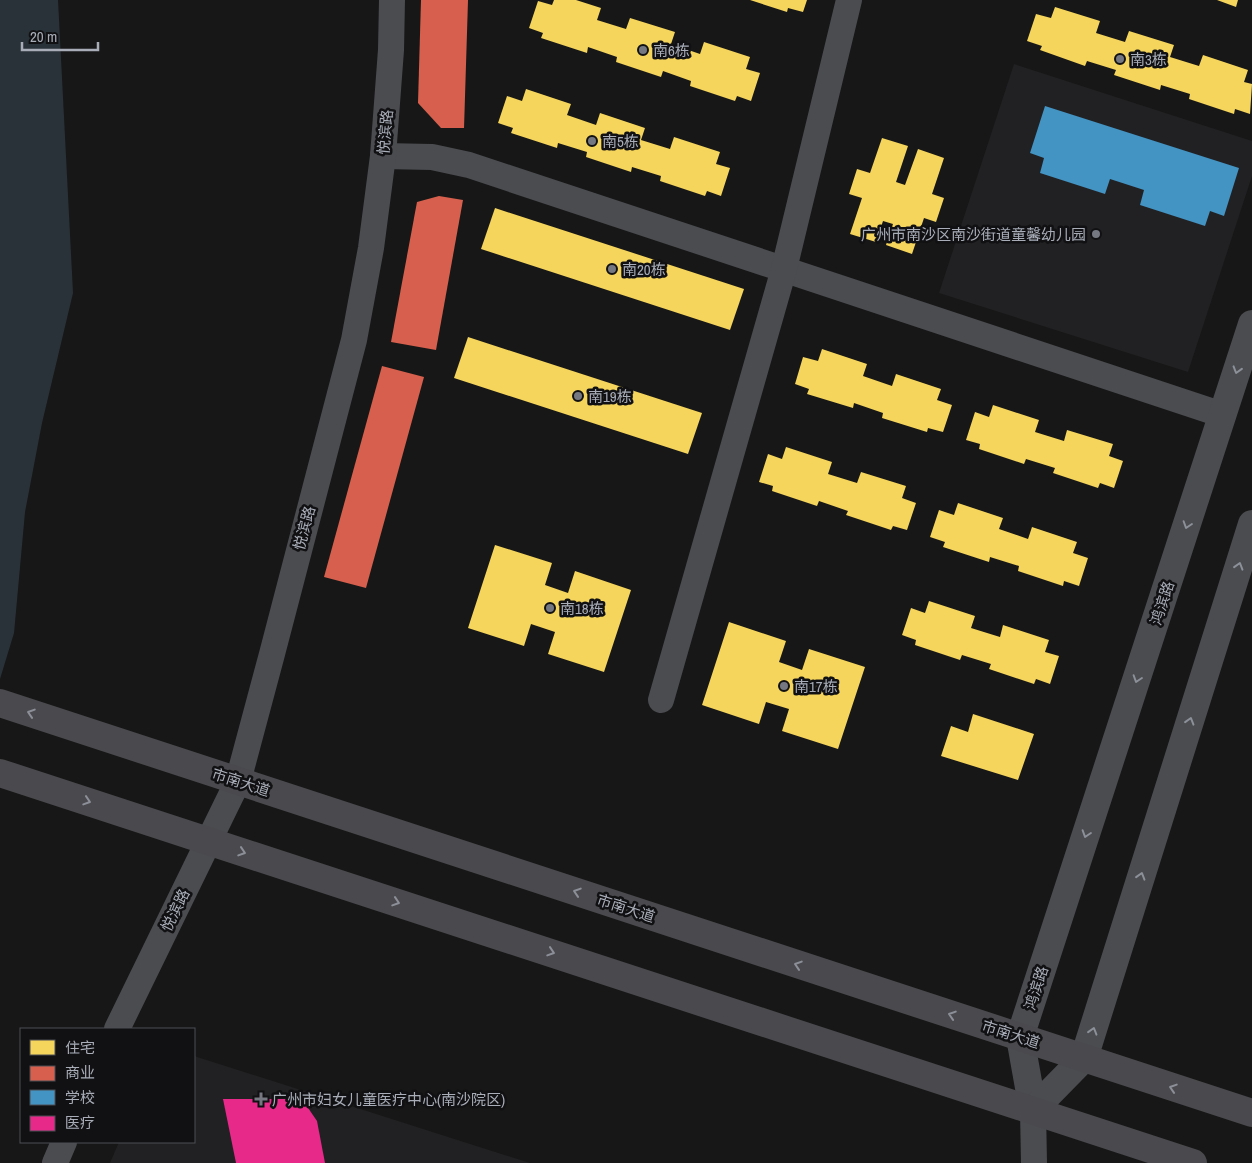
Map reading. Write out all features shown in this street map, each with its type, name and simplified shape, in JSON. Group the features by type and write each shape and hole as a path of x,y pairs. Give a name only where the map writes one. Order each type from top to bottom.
{"main road":[{"name":"市南大道","path":"0,703 1252,1113"},
{"path":"0,773 1193,1163"}],"street":[{"name":"悦滨路","path":"117,1028 238,781 306,520 332,431 354,340 371,248 383,156 392,50 392,0"},
{"path":"661,700 784,270 849,0"},
{"path":"383,156 432,157 469,164 1223,415"},
{"name":"鸿滨路","path":"1033,1110 1020,1037 1252,324"},
{"path":"1034,1163 1033,1110 1084,1058 1252,524"},
{"path":"55,1163 64,1143"}],"shaded area":[{"path":"0,0 58,0 73,293 42,423 25,512 14,633 0,679"},
{"name":"广州市南沙区南沙街道童馨幼儿园","path":"1014,64 1252,141 1252,176 1188,372 939,293"},
{"name":"广州市妇女儿童医疗中心(南沙院区)","path":"195,1056 530,1163 110,1163 119,1143 195,1143"}],"building: 住宅":[{"name":"南6栋","path":"554,0 576,0 601,8 597,20 626,29 630,18 675,32 671,44 700,54 704,42 750,57 746,69 760,73 751,101 737,96 735,101 690,86 691,81 663,71 661,77 616,62 617,57 588,47 587,53 541,38 543,33 529,28 538,1 552,5"},
{"path":"750,0 807,0 803,12 788,8 787,12"},
{"path":"1217,0 1238,0 1236,7"},
{"name":"南3栋","path":"1055,7 1100,21 1096,33 1125,42 1129,31 1174,45 1170,57 1199,66 1203,55 1248,70 1244,82 1252,84 1250,114 1235,109 1234,114 1189,99 1190,94 1161,85 1160,90 1114,75 1116,70 1087,61 1085,66 1040,50 1042,46 1027,41 1036,14 1051,18"},
{"name":"南5栋","path":"526,89 571,104 567,115 596,125 600,113 645,128 641,140 670,149 674,137 720,152 716,164 730,168 721,196 707,191 705,196 660,181 661,176 632,167 631,172 586,157 587,152 558,143 557,148 511,133 513,128 498,123 507,96 522,101"},
{"path":"882,138 908,146 896,182 905,185 918,149 944,158 932,194 944,198 936,222 924,218 912,254 886,245 893,224 883,221 876,242 850,234 862,198 849,194 857,169 870,173"},
{"name":"南20栋","path":"495,208 744,289 730,330 481,249"},
{"name":"南19栋","path":"468,337 702,413 688,454 454,378"},
{"path":"822,349 867,364 863,376 892,386 896,374 941,389 937,400 952,405 943,432 928,428 927,432 882,418 883,413 854,403 853,408 807,394 809,389 795,384 803,357 818,361"},
{"path":"993,405 1039,420 1035,432 1064,441 1067,430 1113,444 1109,456 1123,461 1114,488 1100,483 1098,488 1053,473 1055,468 1026,459 1024,464 979,449 980,444 966,440 975,412 989,417"},
{"path":"786,447 832,462 828,474 857,483 861,472 906,486 902,498 916,503 907,530 893,526 891,530 846,515 848,511 819,501 817,506 772,491 773,486 759,482 768,454 782,459"},
{"path":"958,503 1003,518 999,529 1028,539 1032,527 1077,542 1073,553 1088,558 1079,586 1064,581 1063,586 1018,571 1019,566 990,557 989,562 943,547 945,542 930,537 939,510 954,515"},
{"name":"南18栋","path":"495,545 552,563 545,585 568,593 575,571 631,590 604,672 548,654 555,632 531,624 524,646 468,628"},
{"path":"929,601 975,616 971,628 1000,637 1003,625 1049,640 1045,652 1059,656 1050,684 1036,679 1034,684 989,669 991,664 962,655 960,660 915,645 916,640 902,635 911,608 925,613"},
{"name":"南17栋","path":"729,622 786,641 779,662 802,670 809,649 865,667 838,749 782,731 789,709 766,702 759,724 702,705"},
{"path":"973,714 1034,734 1018,780 941,756 951,726 968,732"}],"building: 商业":[{"path":"421,0 468,0 464,128 441,128 418,103"},
{"path":"439,196 463,200 436,350 391,342 417,202"},
{"path":"382,366 424,377 366,588 324,577"}],"building: 学校":[{"path":"1045,106 1239,168 1224,216 1210,211 1205,226 1140,205 1144,190 1110,179 1105,194 1040,173 1044,158 1030,153"}],"building: 医疗":[{"path":"223,1099 293,1099 304,1102 317,1121 325,1163 236,1163"}],"place":[{"name":"南6栋","path":"643,50"},
{"name":"南3栋","path":"1120,59"},
{"name":"南5栋","path":"592,141"},
{"name":"广州市南沙区南沙街道童馨幼儿园","path":"1096,234"},
{"name":"南20栋","path":"612,269"},
{"name":"南19栋","path":"578,396"},
{"name":"南18栋","path":"550,608"},
{"name":"南17栋","path":"784,686"},
{"name":"广州市妇女儿童医疗中心(南沙院区)","path":"261,1099"}]}
